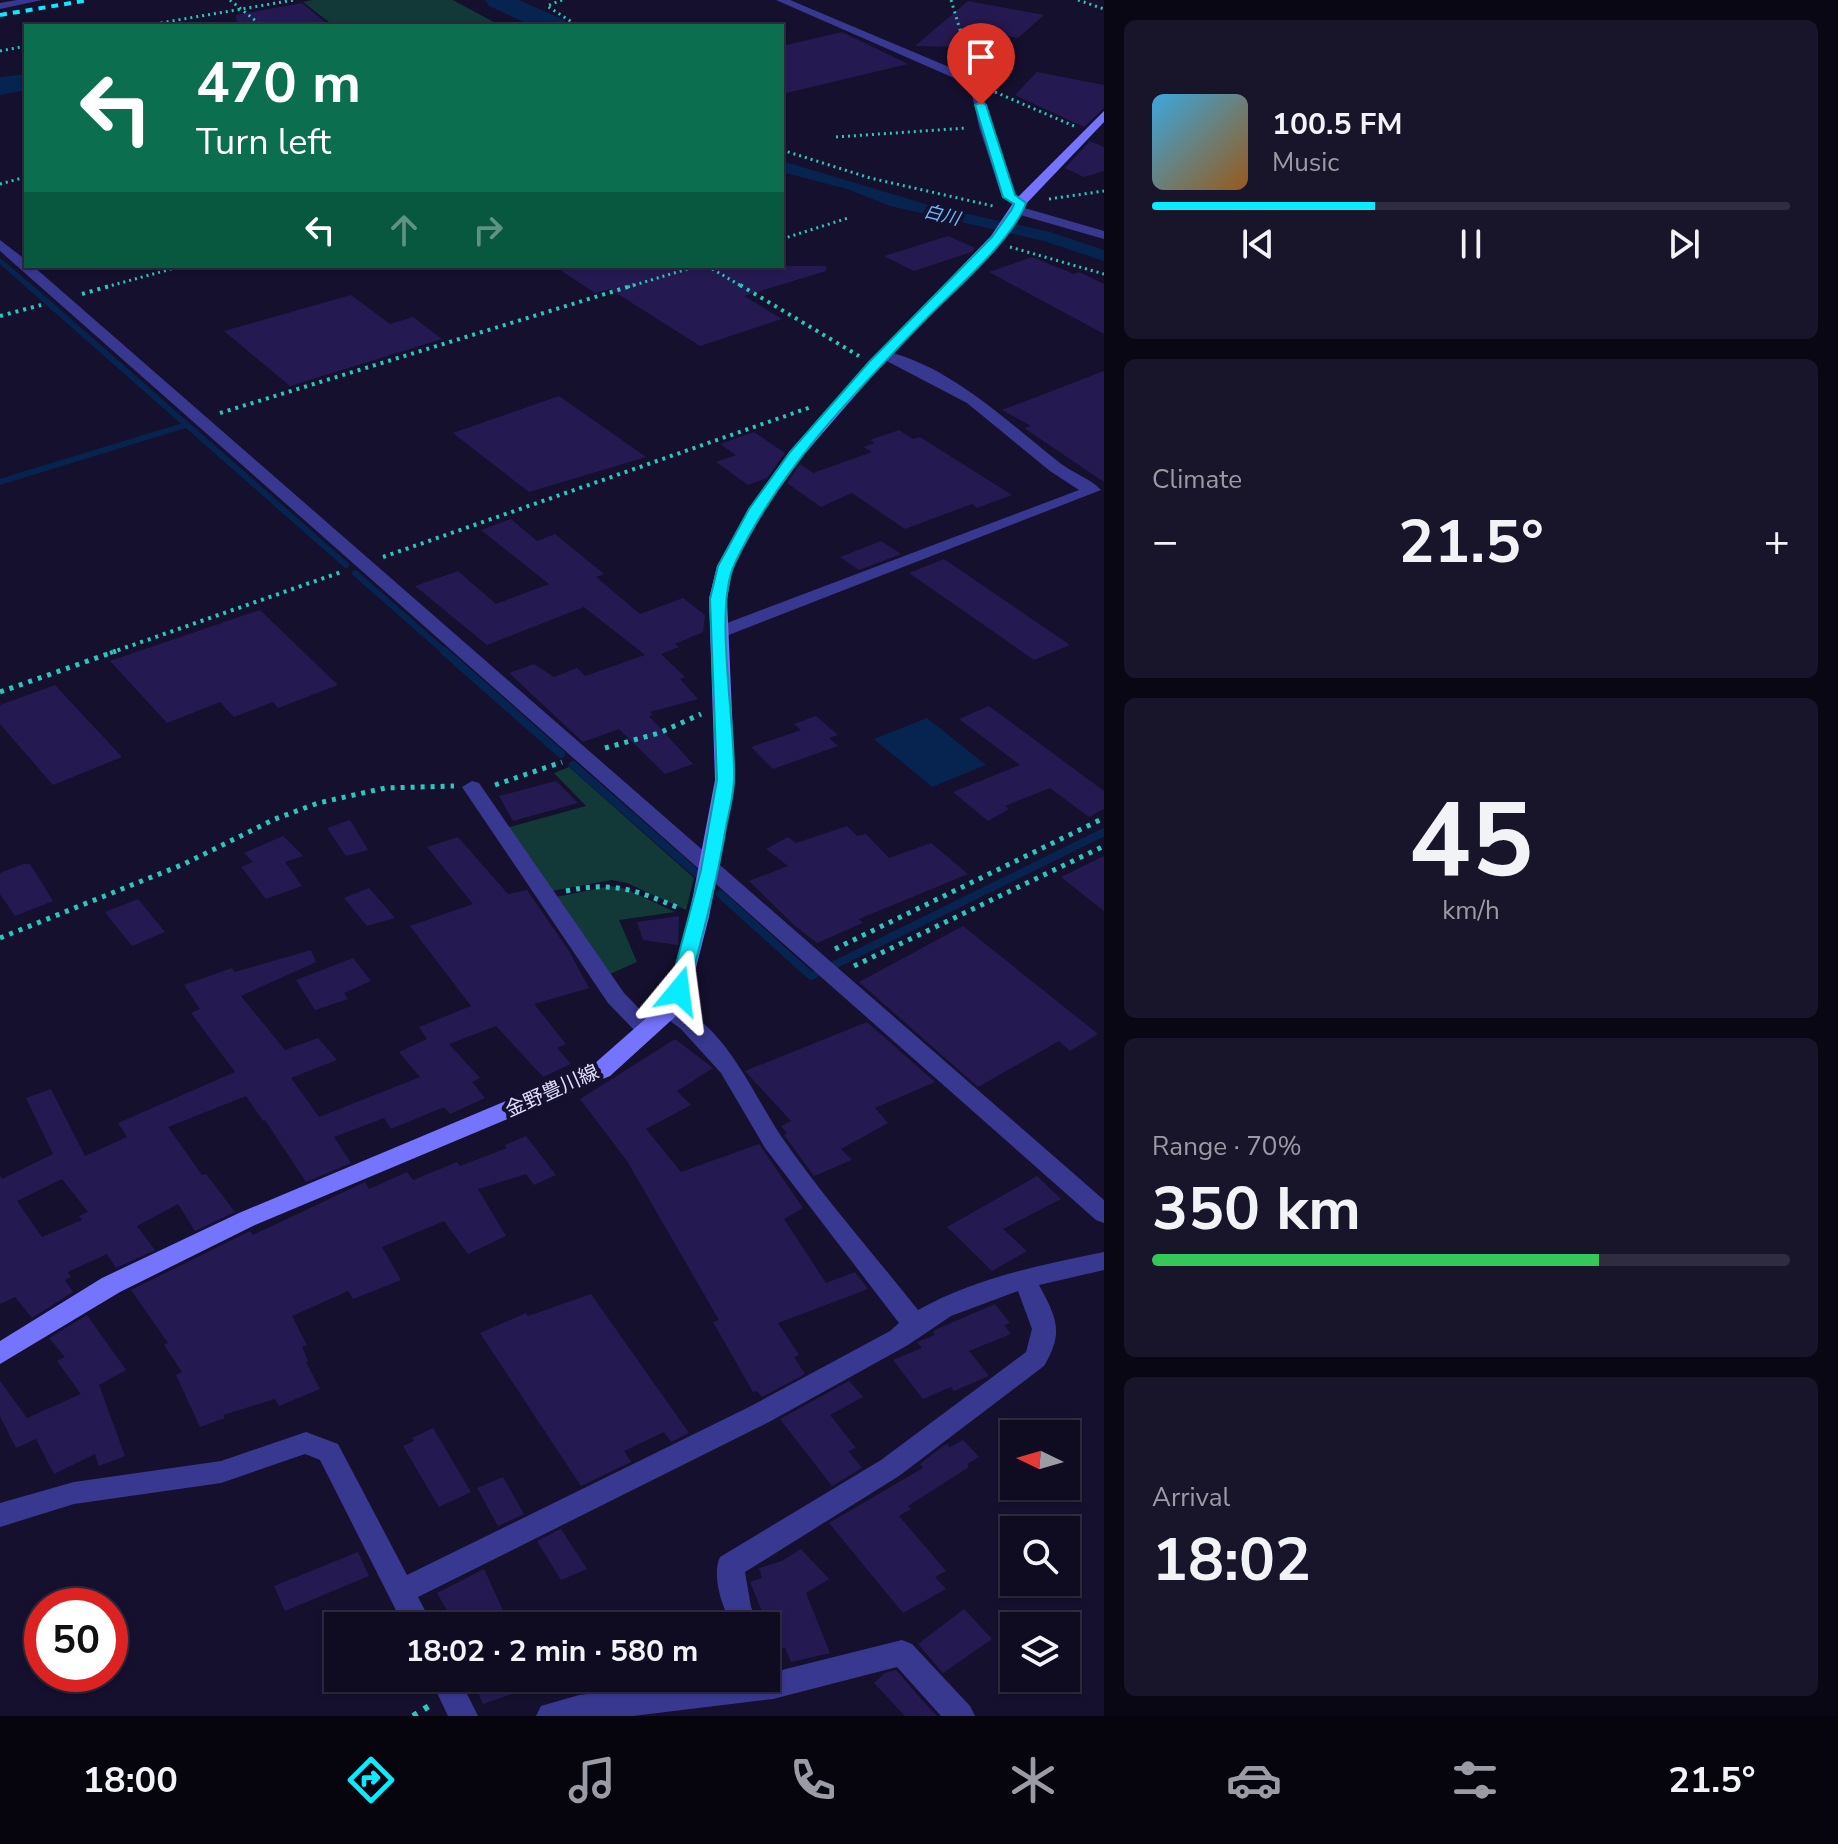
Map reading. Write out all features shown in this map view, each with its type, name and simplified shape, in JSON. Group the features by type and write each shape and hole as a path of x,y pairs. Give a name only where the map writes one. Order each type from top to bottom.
{"main road":[{"name":"金野豊川線","path":"0,1354 111,1285 247,1219 602,1070 668,1011 679,991 699,917 725,780 718,599 725,566 795,455 880,360 995,241 1017,209 1104,115"}],"street":[{"path":"0,6 37,0"},
{"path":"781,0 976,83 985,127 1009,197 1017,209 1104,235"},
{"path":"0,244 24,265"},
{"path":"27,268 1104,1214"},
{"path":"720,632 1093,490 1073,482 997,418 952,386 880,360"},
{"path":"472,787 616,998 647,1030"},
{"path":"668,1011 689,1024 729,1067 773,1142 914,1324"},
{"path":"402,1591 760,1414 899,1338 914,1324 1000,1284 1104,1261"},
{"path":"739,1612 730,1566 890,1468 1035,1359 1044,1348 1048,1333 1044,1318 1024,1279"},
{"path":"0,1515 74,1493 221,1472 306,1443 329,1452 412,1612"},
{"path":"780,1676 902,1653 960,1716"},
{"path":"451,1692 463,1716"},
{"path":"551,1716 684,1692"}],"path":[{"path":"230,0 260,24"},
{"path":"155,24 294,0"},
{"path":"562,0 547,6 575,24"},
{"path":"951,0 976,83 1087,132"},
{"path":"1078,0 1104,9"},
{"path":"0,51 24,46"},
{"path":"836,137 985,127"},
{"path":"784,151 884,182 1017,209 1104,191"},
{"path":"0,184 24,178"},
{"path":"784,238 848,218"},
{"path":"995,241 1104,274"},
{"path":"0,316 175,268"},
{"path":"198,420 691,268"},
{"path":"711,268 880,360"},
{"path":"0,692 850,393"},
{"path":"0,938 211,853 273,820 317,804 369,790 412,784 472,787"},
{"path":"813,960 1104,818"},
{"path":"832,977 1104,846"},
{"path":"546,896 610,883 628,886 699,917"}],"green space":[{"path":"453,0 497,24 331,24 303,2"},
{"path":"569,767 694,878 686,910 627,883 612,880 551,891 506,828 586,806 554,773"},
{"path":"611,886 626,889 675,912 619,920 637,962 610,974 556,897"}],"water":[{"path":"784,162 932,206 1050,232 1104,250 1104,261 1044,241 890,206 847,189 784,173"},
{"path":"927,718 986,765 932,787 874,739"}],"building":[{"path":"968,1 1044,15 1018,38 971,29 974,37 959,37 962,47 915,46"},
{"path":"302,3 328,24 237,24 236,15"},
{"path":"842,32 908,64 784,94 784,46"},
{"path":"1037,72 1104,85 1104,108 1084,127 1015,95"},
{"path":"1090,141 1104,147 1104,171 1084,177 1065,168"},
{"path":"948,236 975,248 914,271 884,256"},
{"path":"1032,257 1074,274 1079,272 1104,284 1104,334 989,272"},
{"path":"826,266 826,271 744,296 782,319 700,346 610,289 595,293 557,268"},
{"path":"351,295 390,324 413,317 442,339 290,386 224,331"},
{"path":"1104,371 1104,482 1024,428 1031,426 1002,410"},
{"path":"559,396 646,457 529,492 453,433"},
{"path":"899,430 913,439 920,437 1012,495 977,508 972,504 905,529 852,493 821,507 787,483 800,464 813,473 872,452 863,447 875,443 870,440"},
{"path":"754,432 785,453 767,478 748,485 716,462 736,455 720,444"},
{"path":"511,519 537,541 555,534 604,574 596,577 640,614 683,598 705,615 703,632 661,654 685,677 680,679 698,699 650,712 653,715 649,716 693,764 665,774 619,729 583,742 509,673 534,664 554,677 577,668 585,676 645,655 584,607 487,645 415,586 458,571 496,604 549,584 481,530"},
{"path":"881,541 901,554 859,570 840,557"},
{"path":"944,559 1070,645 1034,660 909,573"},
{"path":"260,610 338,685 278,708 273,702 234,717 220,702 167,723 110,661"},
{"path":"55,685 122,757 53,785 0,724 0,705"},
{"path":"989,706 1104,791 1104,809 1089,817 1050,788 1005,806 1009,809 988,821 953,792 1020,765 959,719"},
{"path":"816,716 838,735 829,738 838,746 773,769 751,747 801,730 794,724"},
{"path":"556,781 578,803 513,821 499,796"},
{"path":"350,820 368,850 346,856 327,828"},
{"path":"847,826 857,836 866,834 889,858 931,843 968,874 859,919 863,923 817,943 749,881 788,866 766,849 788,837 796,843"},
{"path":"283,836 303,856 285,862 302,886 266,899 241,867 253,862 244,853"},
{"path":"458,837 508,894 527,890 569,951 589,988 534,1004 566,1044 557,1048 571,1064 543,1077 496,1026 449,1044 480,1078 472,1082 485,1098 450,1114 444,1107 391,1129 384,1118 334,1137 351,1163 306,1182 246,1096 168,1127 202,1175 206,1174 235,1212 195,1231 178,1204 137,1226 155,1250 116,1268 107,1254 68,1272 71,1277 65,1280 73,1292 32,1318 15,1297 0,1304 0,1176 2,1179 53,1154 26,1098 51,1089 85,1156 127,1137 118,1123 235,1072 191,1013 200,1009 184,985 232,968 235,972 311,950 316,962 241,996 285,1050 318,1038 337,1060 291,1078 319,1117 420,1077 399,1052 427,1039 419,1027 471,1006 410,926 473,904 427,847","holes":["62,1179 88,1212 79,1216 82,1220 42,1237 17,1201"]},
{"path":"1104,856 1104,911 1061,877"},
{"path":"30,864 53,901 15,916 0,894 0,873"},
{"path":"369,888 395,918 367,926 344,898"},
{"path":"138,899 165,932 132,946 105,912"},
{"path":"679,916 678,945 643,940 637,922"},
{"path":"963,926 1098,1034 1070,1051 1059,1041 978,1087 859,982"},
{"path":"353,958 371,981 344,993 348,999 315,1010 296,980"},
{"path":"867,1022 935,1082 875,1108 888,1123 841,1149 852,1160 814,1176 784,1135 787,1133 781,1126 791,1121 745,1071"},
{"path":"675,1039 713,1068 677,1091 691,1105 646,1129 681,1172 759,1144 803,1208 784,1219 826,1283 855,1272 868,1289 778,1323 799,1355 794,1357 805,1374 762,1397 757,1391 753,1392 713,1322 719,1320 627,1161 580,1099"},
{"path":"526,1136 556,1175 534,1185 526,1174 478,1189 506,1236 468,1254 444,1221 382,1247 401,1280 353,1299 348,1291 292,1316 307,1345 302,1347 306,1362 320,1389 279,1406 275,1399 223,1415 225,1418 200,1427 176,1375 182,1372 164,1345 168,1343 131,1290 250,1231 253,1235 365,1182 369,1189 407,1172 413,1180 457,1162 460,1166 507,1148 505,1145"},
{"path":"1037,1176 1061,1199 1003,1229 1027,1251 992,1271 947,1227"},
{"path":"591,1294 689,1433 671,1442 664,1432 624,1451 631,1462 581,1486 480,1333 526,1313 528,1316"},
{"path":"995,1304 1010,1323 1004,1325 1011,1334 969,1351 989,1376 954,1391 951,1387 923,1399 893,1360 922,1348 917,1342 935,1335 933,1332 937,1329"},
{"path":"87,1315 126,1370 99,1385 125,1456 99,1466 95,1454 54,1474 36,1439 16,1448 0,1416 0,1381 27,1418 81,1394 57,1361 65,1357 49,1338"},
{"path":"849,1381 863,1397 830,1415 856,1448 848,1451 862,1468 832,1486 780,1419"},
{"path":"433,1428 471,1492 439,1507 403,1446"},
{"path":"963,1440 979,1457 967,1464 969,1467 908,1506 911,1509 899,1516 946,1571 935,1577 946,1589 903,1613 829,1523 923,1468 920,1464 942,1447 947,1444 950,1447"},
{"path":"503,1477 524,1514 498,1526 477,1488"},
{"path":"561,1529 587,1569 561,1580 537,1541"},
{"path":"801,1549 829,1579 806,1593 830,1653 791,1662 785,1648 780,1649 780,1612 762,1612 750,1582 762,1578 759,1568 782,1561"},
{"path":"358,1552 369,1576 285,1611 274,1586"},
{"path":"484,1569 504,1612 448,1612 437,1593"},
{"path":"964,1609 992,1639 943,1673 918,1644"},
{"path":"896,1670 937,1716 905,1716 874,1683 885,1673"},
{"path":"478,1692 517,1692 483,1704"}],"waterway":[{"name":"白川","path":"498,0 550,24"},
{"path":"0,86 24,82"},
{"path":"0,261 30,287"},
{"path":"28,285 346,565"},
{"path":"0,482 186,425"},
{"path":"355,573 446,653"},
{"path":"444,651 561,754"},
{"path":"573,765 696,873"},
{"path":"834,965 1104,832"},
{"path":"720,894 811,976 815,974"}],"railway":[{"path":"0,15 89,0"}],"route":[{"path":"679,991 710,870 725,780 718,599 725,566 757,509 795,455 874,365 996,239 1018,210 1020,203 1009,197 985,127 981,105"}]}
